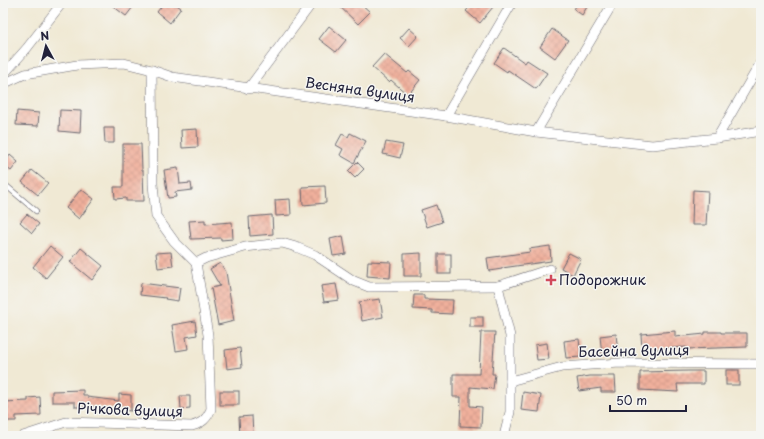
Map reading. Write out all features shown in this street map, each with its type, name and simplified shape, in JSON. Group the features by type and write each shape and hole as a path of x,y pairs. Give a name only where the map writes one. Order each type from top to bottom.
{"street":[{"path":"3,75 27,48 62,3"},
{"path":"248,89 312,3"},
{"path":"446,116 512,3"},
{"path":"536,132 613,3"},
{"path":"717,138 761,62"},
{"name":"Весняна вулиця","path":"3,84 25,74 77,64 124,63 172,77 248,89 446,116 536,132 652,145 717,138 761,131"},
{"path":"152,70 153,184 156,216 174,241 196,263 206,258 245,247 282,243 315,255 354,281 369,287 498,286 550,269"},
{"name":"Річкова вулиця","path":"24,436 66,422 192,426 198,424 209,415 211,402 208,335 196,263"},
{"path":"498,286 510,336 510,412 504,436"},
{"name":"Басейна вулиця","path":"510,381 562,367 620,363 761,364"}],"lane":[{"path":"3,184 36,211"}],"building":[{"path":"109,3 127,3 133,7 126,16"},
{"path":"164,3 174,3 181,8 170,23 157,12"},
{"path":"336,3 360,3 370,12 358,24"},
{"path":"473,3 488,3 493,7 480,23 466,11"},
{"path":"578,3 581,3 587,7 582,15 574,9"},
{"path":"329,26 346,40 336,52 319,39"},
{"path":"409,28 418,36 409,46 400,38"},
{"path":"552,29 568,40 555,58 540,47"},
{"path":"504,48 525,63 527,60 547,73 536,89 508,70 507,72 494,63"},
{"path":"384,54 407,73 409,71 420,80 408,95 391,80 389,82 372,67"},
{"path":"60,110 81,111 80,133 59,131"},
{"path":"17,111 39,113 38,126 16,125"},
{"path":"104,128 114,128 114,143 105,143"},
{"path":"197,129 198,147 182,148 181,130"},
{"path":"350,133 366,141 354,163 340,155 343,149 336,145 342,134 348,137"},
{"path":"386,142 403,145 400,158 383,154"},
{"path":"123,144 141,144 144,201 126,201 126,198 115,199 114,187 123,187"},
{"path":"10,155 18,162 11,171 3,165"},
{"path":"357,162 364,169 355,178 348,171"},
{"path":"178,168 180,184 191,183 192,190 175,192 176,197 168,198 164,170"},
{"path":"32,170 48,183 38,195 22,182"},
{"path":"325,186 326,203 303,205 302,187"},
{"path":"81,189 94,199 79,219 66,208"},
{"path":"693,190 708,191 706,225 692,225"},
{"path":"290,199 291,215 276,216 275,200"},
{"path":"436,205 442,222 427,227 421,210"},
{"path":"27,214 39,224 32,233 20,222"},
{"path":"272,215 273,234 250,236 249,217"},
{"path":"205,220 205,224 232,222 233,239 191,239 189,221"},
{"path":"343,236 346,254 333,256 330,239"},
{"path":"50,246 63,257 46,278 33,267"},
{"path":"550,246 551,261 489,271 487,258 530,252 529,249"},
{"path":"81,248 103,266 92,280 70,262"},
{"path":"171,252 173,266 158,268 156,253"},
{"path":"421,253 421,276 404,276 404,254"},
{"path":"569,253 581,259 573,275 561,268"},
{"path":"438,254 451,254 451,274 438,274"},
{"path":"368,261 391,262 390,278 367,276"},
{"path":"220,263 226,272 234,321 218,325 211,288 220,286 210,269"},
{"path":"141,283 180,288 178,301 140,295"},
{"path":"336,284 339,300 324,302 321,286"},
{"path":"414,295 424,295 424,299 453,300 452,314 432,313 432,310 413,309"},
{"path":"380,299 383,317 362,321 359,302"},
{"path":"470,317 483,317 483,327 470,327"},
{"path":"195,321 197,335 186,337 188,349 176,351 172,325"},
{"path":"675,331 675,337 705,334 705,332 747,333 747,347 686,349 686,347 642,350 641,334"},
{"path":"481,332 495,332 492,374 495,374 493,389 470,387 470,406 482,407 481,427 460,426 461,397 453,397 453,374 479,374"},
{"path":"616,334 618,353 602,355 600,336"},
{"path":"579,339 581,357 566,358 564,341"},
{"path":"547,343 549,359 537,360 535,345"},
{"path":"240,348 242,367 227,369 225,350"},
{"path":"726,370 739,370 739,385 726,385"},
{"path":"704,371 704,384 677,384 678,392 640,390 640,372"},
{"path":"590,376 615,376 616,392 601,392 601,388 579,391 577,378"},
{"path":"83,390 83,395 87,395 87,397 119,401 119,394 131,395 131,411 87,406 75,407 75,402 52,402 52,391"},
{"path":"220,391 239,391 239,405 220,405"},
{"path":"523,392 541,395 539,412 521,410"},
{"path":"180,396 190,396 190,408 181,409"},
{"path":"40,397 41,415 16,416 16,421 3,421 3,402 28,401 28,398"},
{"path":"252,416 253,435 240,436 239,417"}],"place":[{"name":"Подорожник","path":"551,280"}]}
